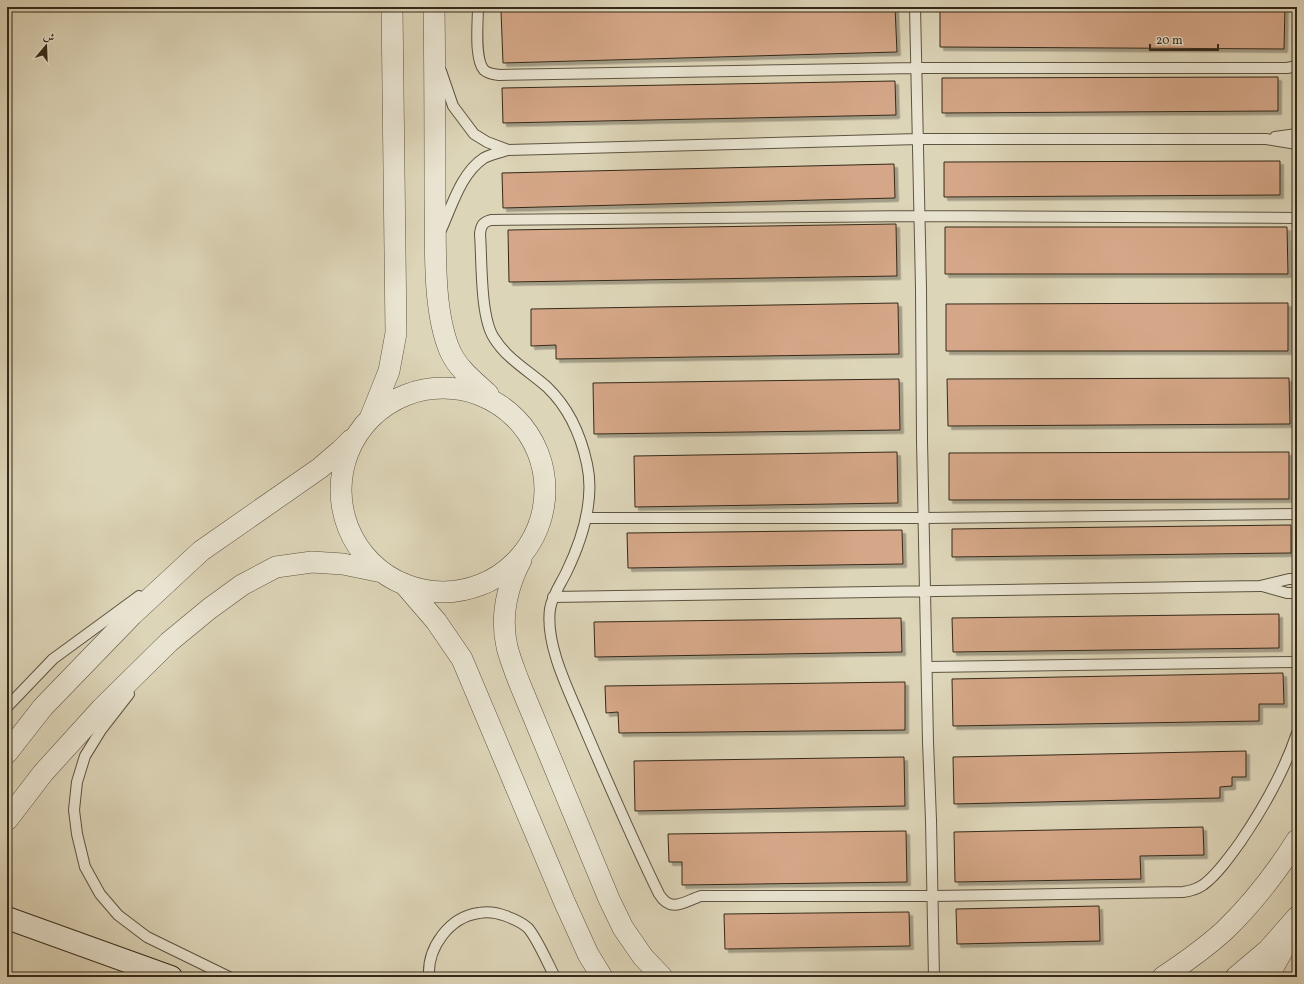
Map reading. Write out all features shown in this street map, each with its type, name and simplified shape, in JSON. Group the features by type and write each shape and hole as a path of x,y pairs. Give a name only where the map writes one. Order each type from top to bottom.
{"main road":[{"path":"7,918 171,977"}],"street":[{"path":"382,572 360,549 346,522 340,491 345,460 365,424 389,371 396,333 392,7"},
{"path":"434,7 436,242 438,301 443,328 451,352 464,372 523,425 540,455 546,488 541,521 512,577 506,600 504,625 507,648 522,689 609,899 623,928 643,957 662,977"},
{"path":"7,752 43,707 132,614 200,551 320,468 340,452 365,424 399,397 432,388 466,390 497,403"},
{"path":"7,820 43,773 102,708 170,642 209,609 242,585 276,567 312,562 343,564 382,572 404,584 436,592 470,588 501,575 525,552"},
{"path":"404,584 436,621 462,659 564,901 588,954 602,977"},
{"path":"1162,977 1194,956 1224,931 1254,899 1282,863 1297,840"},
{"path":"564,901 590,977"},
{"path":"1236,977 1268,950 1297,917"},
{"path":"1268,977 1297,926"}],"lane":[{"path":"478,7 478,55 480,63 490,74 499,75 917,68 1287,68 1297,66"},
{"path":"915,7 934,977"},
{"path":"434,51 453,106 474,134 487,142 508,150"},
{"path":"436,242 459,189 468,175 485,158 508,150 918,139 1266,139 1297,134"},
{"path":"1266,139 1297,144"},
{"path":"1297,218 919,216 491,220 482,224 480,234 486,317 493,337 506,354 548,388 563,406 574,424 588,465 589,491 586,518 572,560 553,597 550,608 549,620 553,647 569,691 621,813 662,899 668,903 675,905 683,904 701,896 932,896 1183,892 1194,890 1204,885 1229,858 1260,813 1277,782 1297,732"},
{"path":"586,518 924,518 1297,514"},
{"path":"7,707 53,659 200,551"},
{"path":"553,597 1260,586 1289,579 1297,579"},
{"path":"1260,586 1288,593 1297,593"},
{"path":"170,642 100,730 85,756 77,782 74,810 77,834 85,867 100,894 118,915 147,937 229,977"},
{"path":"927,667 1297,662"},
{"path":"429,977 428,967 440,937 462,918 479,912 496,913 516,920 528,929 555,977"}],"building":[{"path":"660,7 895,7 897,52 503,63 501,11"},
{"path":"940,7 1285,7 1284,49 940,47"},
{"path":"1278,77 1278,111 942,113 942,78"},
{"path":"895,81 896,115 503,123 502,88"},
{"path":"1280,161 1280,195 944,197 944,162"},
{"path":"894,164 895,198 503,208 502,173"},
{"path":"896,224 897,276 509,282 508,230"},
{"path":"945,227 1287,227 1288,274 945,274"},
{"path":"898,303 899,354 556,359 556,345 531,346 531,309"},
{"path":"1288,303 1288,351 946,351 946,304"},
{"path":"1289,378 1290,424 948,426 947,379"},
{"path":"899,379 900,430 594,434 593,383"},
{"path":"897,452 898,503 635,507 634,456"},
{"path":"1289,452 1289,499 949,500 949,453"},
{"path":"1291,525 1291,553 952,557 952,529"},
{"path":"902,530 903,564 628,568 627,533"},
{"path":"1279,614 1279,648 953,652 952,618"},
{"path":"901,618 902,652 595,657 594,622"},
{"path":"1283,673 1284,704 1259,704 1259,721 953,726 952,679"},
{"path":"905,682 905,730 619,733 618,712 606,713 605,686"},
{"path":"1246,751 1246,777 1232,777 1232,786 1220,787 1220,798 954,804 953,757"},
{"path":"904,757 905,806 635,811 634,761"},
{"path":"1203,827 1204,855 1140,856 1141,879 955,882 954,832"},
{"path":"906,831 907,882 682,885 682,862 669,862 668,834"},
{"path":"1099,906 1100,941 957,944 956,909"},
{"path":"909,912 910,946 725,949 724,914"}]}
